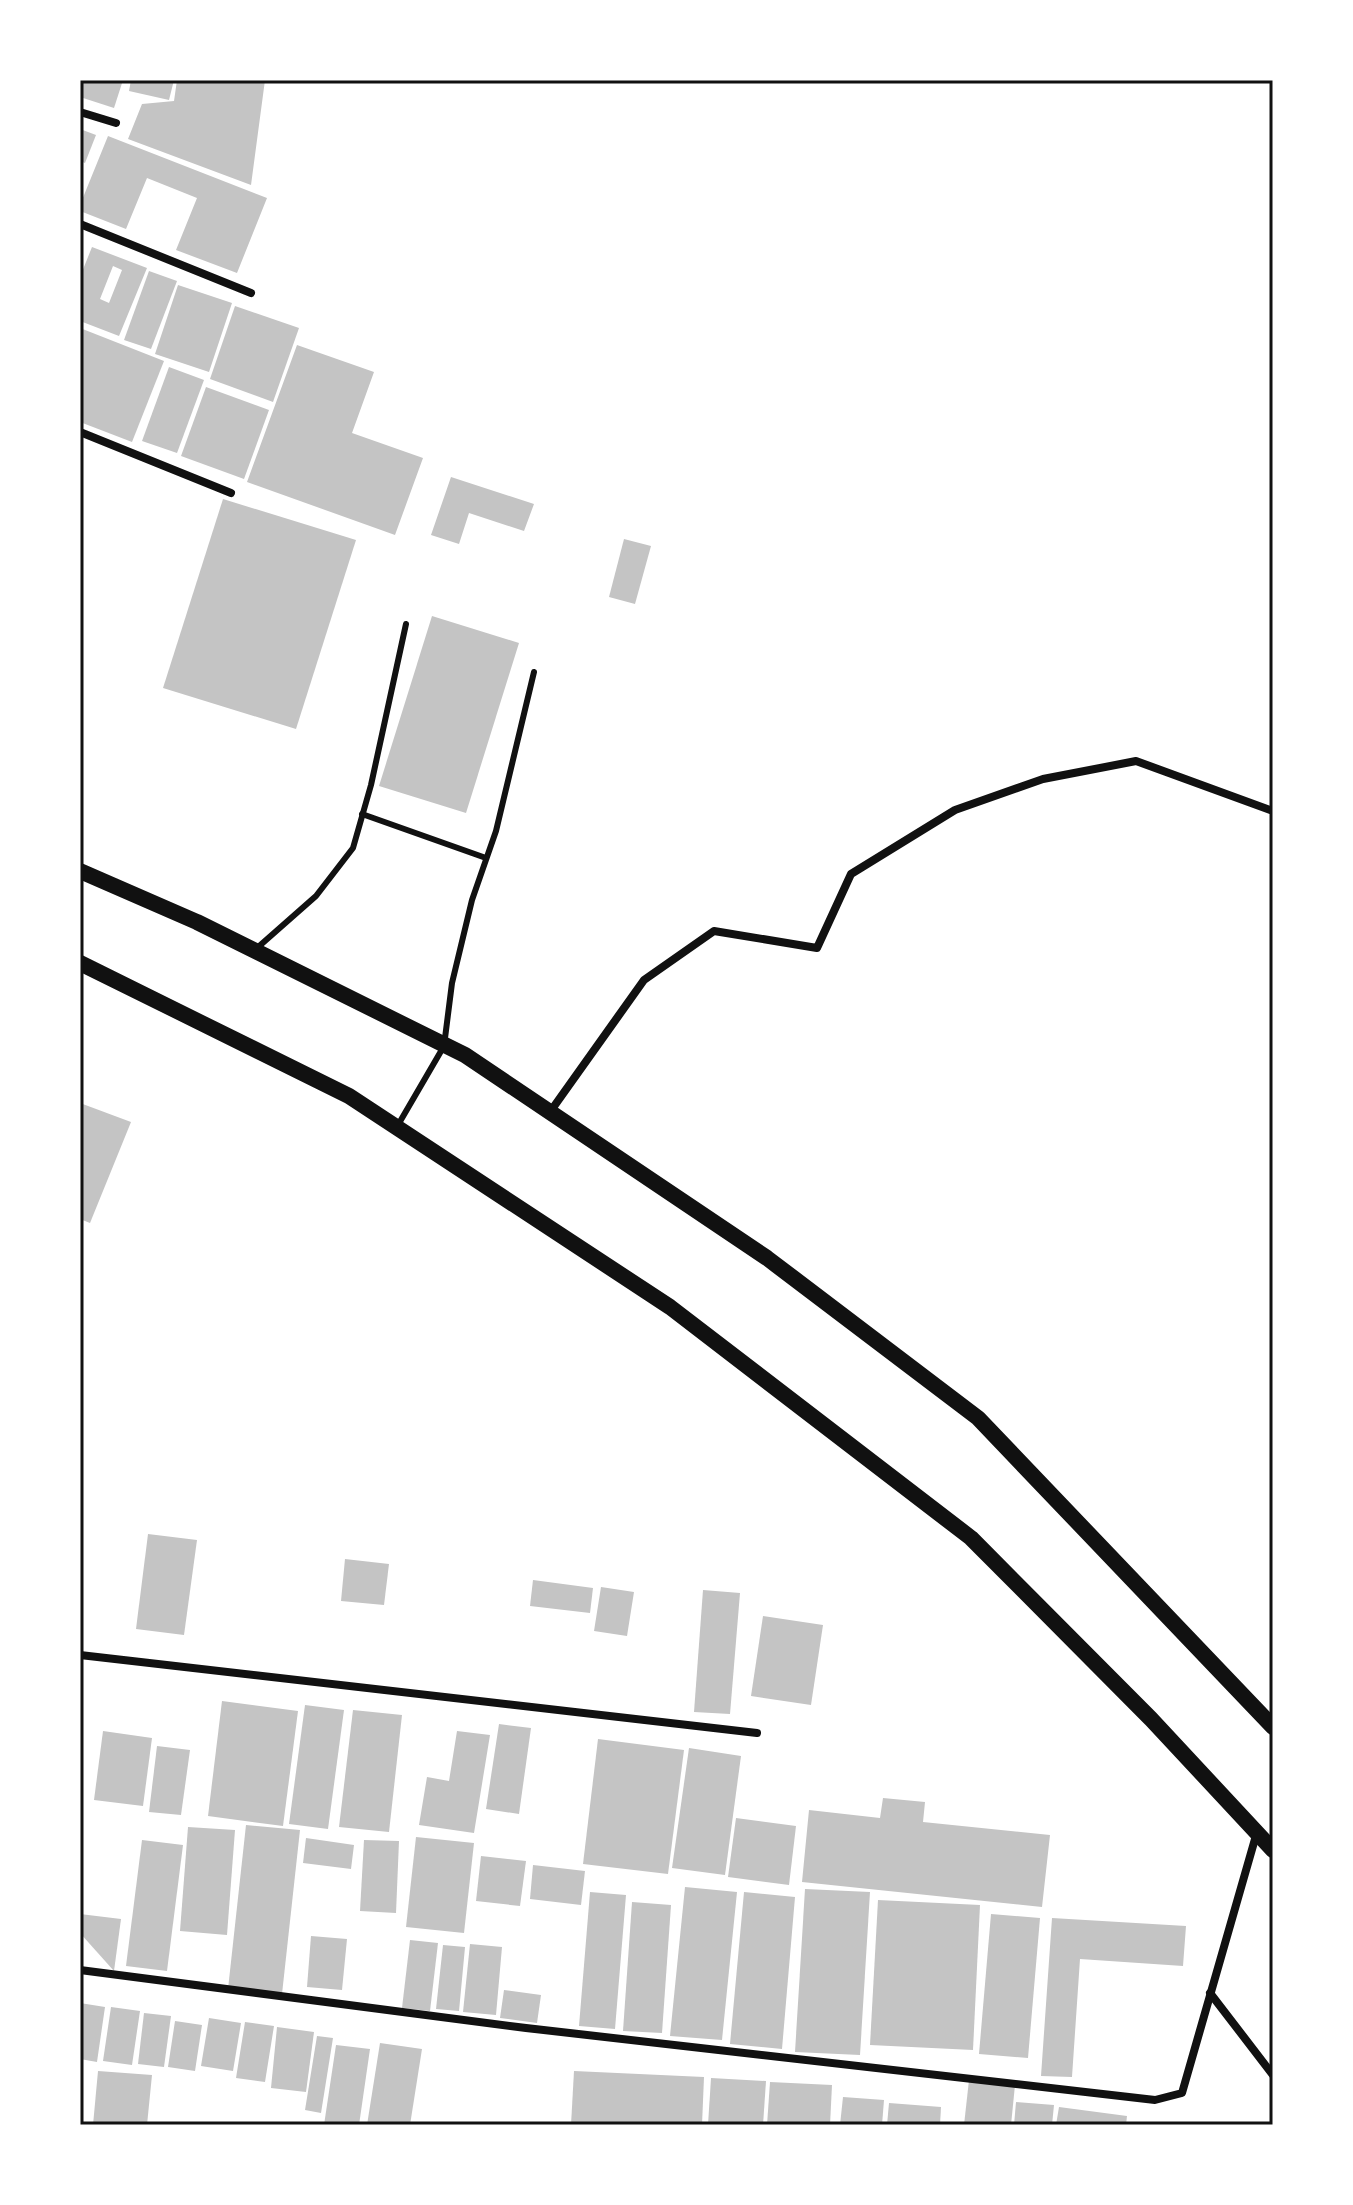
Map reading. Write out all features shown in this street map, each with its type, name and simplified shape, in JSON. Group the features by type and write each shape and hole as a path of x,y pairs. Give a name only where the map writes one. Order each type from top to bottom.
{"main road":[{"path":"80,871 197,922 465,1055 767,1258 978,1418 1273,1727"},
{"path":"80,963 349,1096 670,1307 971,1538 1151,1719 1273,1850"}],"street":[{"path":"80,112 116,123"},
{"path":"80,224 251,293"},
{"path":"80,432 231,493"},
{"path":"549,1113 644,980 714,931 817,948 851,874 955,810 1043,779 1136,761 1273,811"},
{"path":"80,1655 757,1733"},
{"path":"80,1970 526,2028 1155,2100 1182,2093 1257,1832"},
{"path":"1210,1993 1273,2075"}],"lane":[{"path":"254,951 316,896 353,848 371,785 406,624"},
{"path":"397,1127 444,1046 452,983 472,900 496,831 534,672"},
{"path":"362,814 486,858"}],"building":[{"path":"80,80 123,80 114,108 80,97"},
{"path":"131,80 174,80 169,100 129,91"},
{"path":"177,80 265,80 251,185 128,139 142,104 174,101"},
{"path":"80,129 96,135 85,163 80,161"},
{"path":"108,136 267,198 237,273 176,250 197,198 147,178 126,229 80,211"},
{"path":"92,247 147,268 119,336 80,321 80,277","holes":["113,266 122,270 109,303 100,299"]},
{"path":"149,271 177,281 151,349 124,340"},
{"path":"178,285 232,303 209,372 155,354"},
{"path":"235,306 299,328 273,402 210,379"},
{"path":"80,328 164,361 132,442 80,422"},
{"path":"297,345 374,372 352,433 423,458 395,535 247,482"},
{"path":"169,367 204,380 177,453 142,441"},
{"path":"206,387 269,410 244,479 181,456"},
{"path":"451,477 534,504 524,531 469,513 459,544 431,535"},
{"path":"223,499 356,540 296,729 163,688"},
{"path":"624,539 651,546 635,604 609,597"},
{"path":"432,616 519,643 466,813 379,786"},
{"path":"80,1103 131,1122 90,1223 80,1219"},
{"path":"148,1534 197,1540 184,1635 136,1629"},
{"path":"345,1559 389,1564 384,1605 341,1601"},
{"path":"533,1580 593,1588 590,1613 530,1606"},
{"path":"601,1587 634,1592 627,1636 594,1631"},
{"path":"703,1590 740,1593 730,1714 694,1712"},
{"path":"763,1616 823,1625 811,1705 751,1696"},
{"path":"222,1701 298,1711 283,1826 208,1816"},
{"path":"305,1705 344,1710 328,1829 289,1824"},
{"path":"353,1710 402,1715 389,1832 339,1827"},
{"path":"499,1724 531,1728 519,1814 486,1809"},
{"path":"103,1731 152,1738 143,1806 94,1800"},
{"path":"457,1731 490,1735 474,1833 419,1825 427,1777 449,1781"},
{"path":"598,1739 684,1750 668,1874 583,1864"},
{"path":"157,1746 190,1750 181,1815 149,1812"},
{"path":"689,1748 741,1756 725,1875 672,1868"},
{"path":"883,1798 925,1802 923,1822 1050,1835 1042,1907 802,1882 809,1810 880,1818"},
{"path":"736,1818 796,1826 789,1885 728,1877"},
{"path":"246,1825 300,1830 282,1994 228,1989"},
{"path":"188,1827 235,1830 227,1935 180,1931"},
{"path":"416,1837 474,1843 464,1933 406,1927"},
{"path":"306,1838 354,1845 351,1869 303,1863"},
{"path":"142,1840 183,1845 167,1971 126,1966"},
{"path":"364,1840 399,1841 396,1913 360,1911"},
{"path":"481,1856 526,1861 520,1906 476,1901"},
{"path":"533,1865 585,1871 581,1905 530,1899"},
{"path":"685,1887 737,1892 722,2040 670,2036"},
{"path":"805,1889 870,1892 860,2055 795,2052"},
{"path":"590,1892 626,1895 615,2029 579,2026"},
{"path":"744,1892 795,1897 782,2049 730,2044"},
{"path":"878,1900 980,1905 973,2050 870,2045"},
{"path":"632,1902 671,1905 662,2033 623,2031"},
{"path":"80,1914 121,1919 114,1971 80,1933"},
{"path":"991,1914 1040,1918 1028,2058 979,2054"},
{"path":"1052,1918 1186,1926 1183,1966 1080,1959 1072,2077 1041,2076"},
{"path":"311,1936 347,1939 342,1990 307,1987"},
{"path":"410,1940 438,1943 430,2011 402,2008"},
{"path":"470,1944 502,1947 496,2015 463,2012"},
{"path":"443,1945 465,1947 459,2011 436,2009"},
{"path":"504,1990 541,1995 537,2023 500,2018"},
{"path":"80,2003 105,2007 97,2062 80,2059"},
{"path":"111,2007 140,2011 132,2065 103,2061"},
{"path":"144,2013 171,2016 164,2067 138,2064"},
{"path":"209,2018 241,2023 233,2071 201,2066"},
{"path":"175,2021 202,2025 195,2071 168,2067"},
{"path":"245,2022 274,2026 265,2082 236,2078"},
{"path":"277,2027 314,2032 306,2092 271,2088"},
{"path":"317,2036 333,2038 321,2113 305,2110"},
{"path":"380,2043 422,2049 410,2125 367,2125"},
{"path":"336,2045 370,2049 359,2125 324,2125"},
{"path":"98,2071 152,2075 147,2125 93,2125"},
{"path":"574,2071 704,2077 702,2125 571,2125"},
{"path":"711,2078 766,2081 763,2125 708,2125"},
{"path":"969,2080 1015,2085 1011,2125 964,2125"},
{"path":"770,2082 832,2085 830,2125 767,2125"},
{"path":"843,2097 884,2100 882,2125 840,2125"},
{"path":"1016,2102 1054,2105 1052,2125 1014,2125"},
{"path":"889,2103 941,2107 940,2125 887,2125"},
{"path":"1059,2107 1127,2116 1126,2125 1056,2125"}]}
